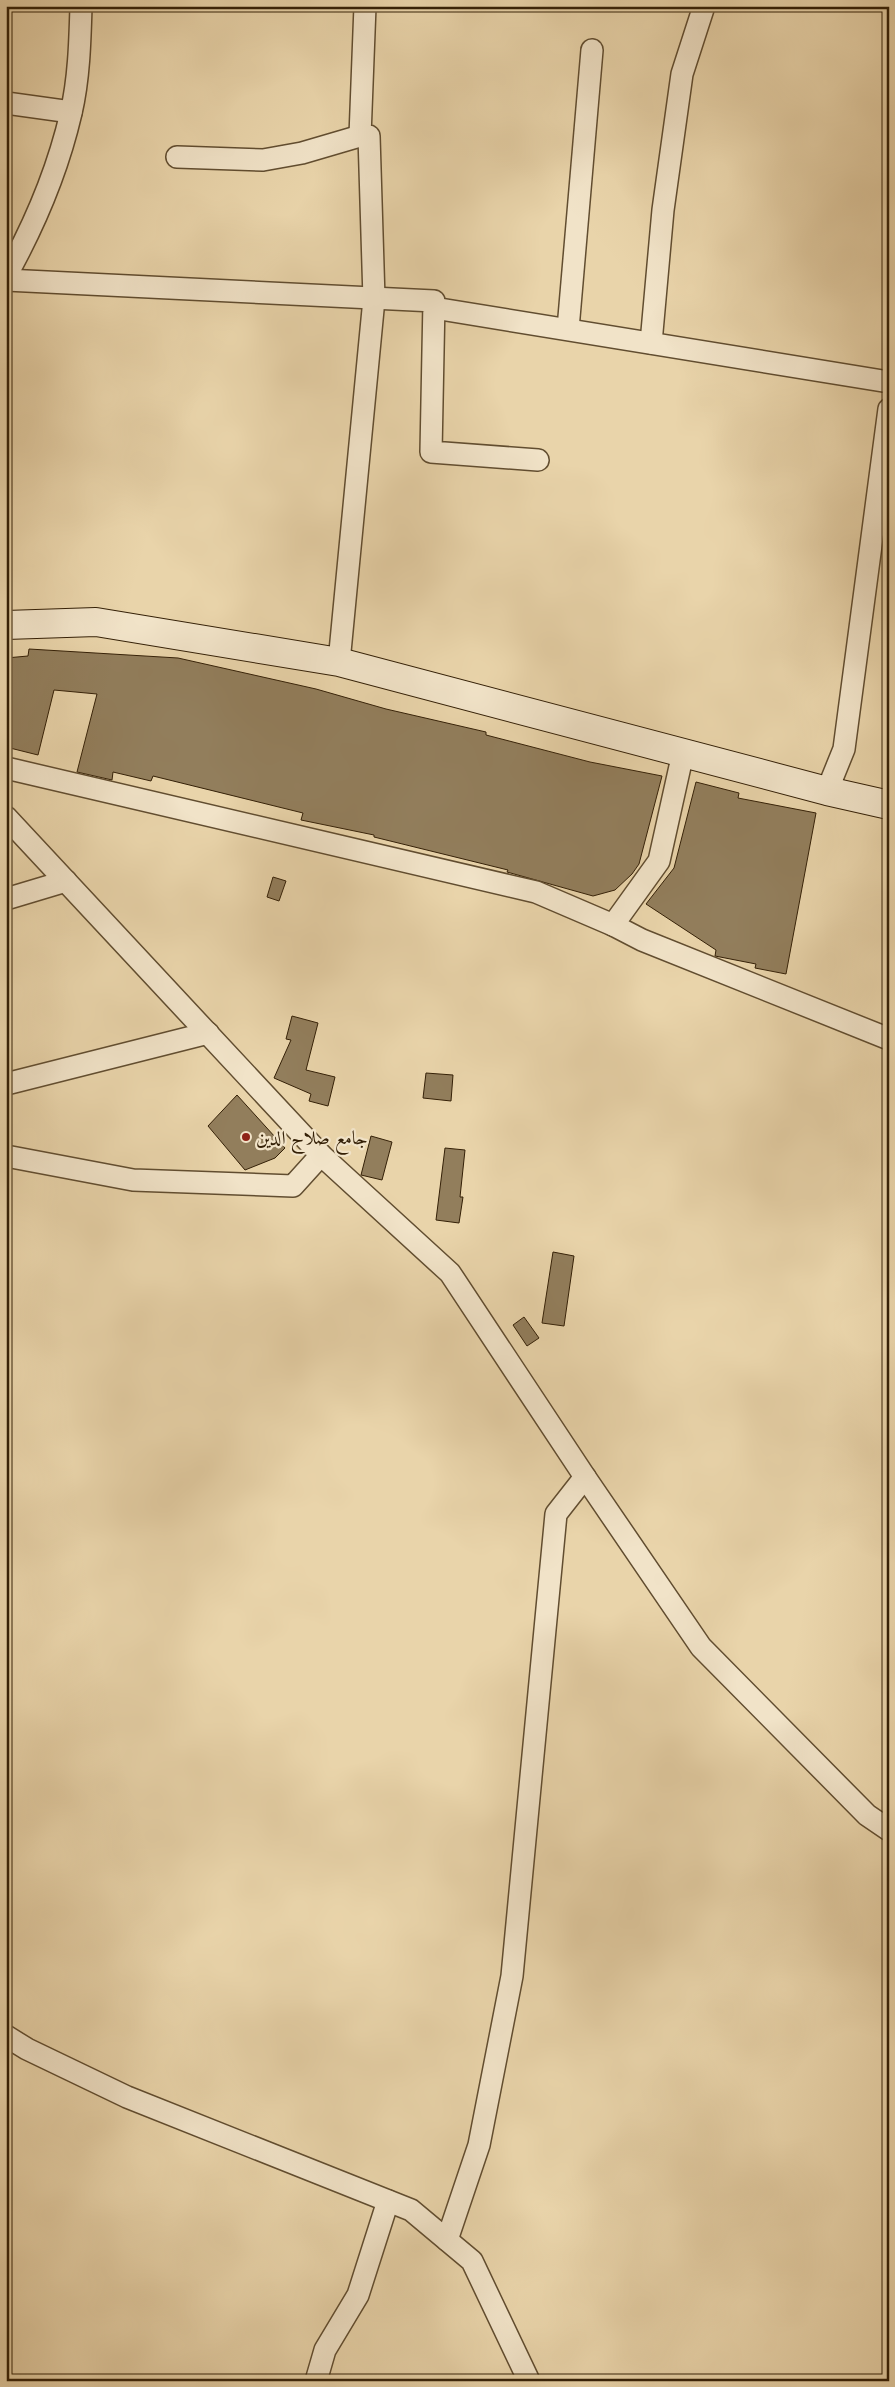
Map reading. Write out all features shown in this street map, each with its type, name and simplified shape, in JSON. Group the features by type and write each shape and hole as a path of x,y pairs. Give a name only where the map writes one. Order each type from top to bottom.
{"street":[{"path":"81,6 80,46 72,112 59,154 22,247 6,278 374,299 434,300 431,452 538,460"},
{"path":"360,136 365,6"},
{"path":"652,343 663,210 682,74 704,6"},
{"path":"568,329 592,50"},
{"path":"6,103 72,112"},
{"path":"177,157 263,160 302,153 360,136 369,136 374,299 339,662"},
{"path":"434,308 889,382"},
{"path":"827,791 844,749 889,409"},
{"path":"7,622 96,622 339,662 827,791 889,805"},
{"path":"613,925 659,860 683,753"},
{"path":"6,768 536,892 613,925 642,940 889,1039"},
{"path":"6,817 322,1154 450,1273 584,1477 701,1647 867,1815 889,1830"},
{"path":"6,899 66,881"},
{"path":"6,1084 208,1032"},
{"path":"6,1156 133,1180 293,1186 322,1154"},
{"path":"447,2240 479,2145 512,1976 556,1514 584,1477"},
{"path":"6,2036 26,2048 126,2097 411,2210 472,2261 529,2381"},
{"path":"316,2381 325,2350 358,2295 388,2201"}],"building":[{"path":"29,649 178,658 316,689 386,709 486,732 486,735 590,762 662,776 639,864 632,874 615,890 593,896 507,872 508,870 374,837 374,835 301,820 303,813 153,776 151,781 113,772 112,780 77,772 97,694 54,690 38,755 6,747 6,658 28,656"},
{"path":"696,782 739,793 738,798 816,813 786,974 755,968 756,964 715,956 716,950 646,904 674,868"},
{"path":"273,877 286,881 279,901 267,897"},
{"path":"292,1016 318,1023 306,1070 335,1077 328,1106 309,1101 311,1094 274,1078 291,1040 286,1039"},
{"path":"426,1073 453,1075 451,1101 423,1098"},
{"name":"جامع صلاح الدين","path":"237,1095 285,1148 275,1158 245,1170 208,1126"},
{"path":"371,1136 392,1142 382,1180 361,1175"},
{"path":"445,1148 465,1150 460,1197 463,1197 459,1223 436,1220"},
{"path":"553,1252 574,1256 564,1326 542,1323"},
{"path":"524,1317 539,1338 527,1346 513,1325"}],"place":[{"name":"جامع صلاح الدين","path":"246,1137"}]}
